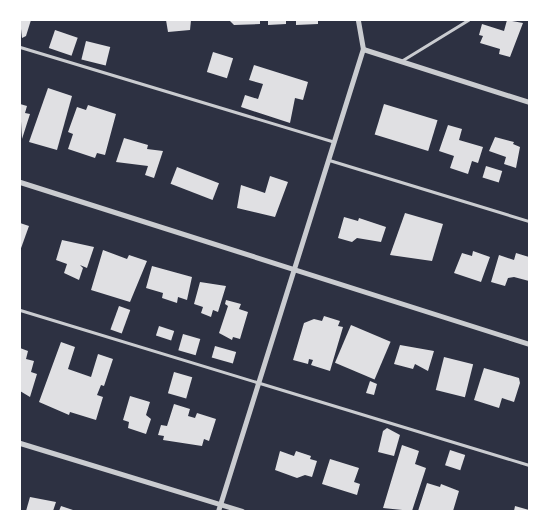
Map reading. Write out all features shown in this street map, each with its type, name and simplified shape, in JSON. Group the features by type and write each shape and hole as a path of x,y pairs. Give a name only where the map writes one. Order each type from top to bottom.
{"street":[{"path":"218,511 296,270 363,48 358,20"},
{"path":"363,48 529,102"},
{"path":"20,182 529,344"},
{"path":"20,443 242,511"}],"lane":[{"path":"401,61 468,20"},
{"path":"20,47 334,142"},
{"path":"329,160 529,221"},
{"path":"20,310 529,465"}],"building":[{"path":"20,20 31,20 26,36 22,38"},
{"path":"166,20 191,20 190,30 168,32"},
{"path":"229,20 260,20 260,24 234,25"},
{"path":"268,20 286,20 286,24 268,25"},
{"path":"296,20 318,20 318,24 296,25"},
{"path":"507,20 523,23 510,57 499,54 500,49 480,43 483,36 479,35 482,24 504,31"},
{"path":"55,30 78,38 72,56 49,48"},
{"path":"86,41 110,47 106,65 81,59"},
{"path":"213,52 233,58 227,78 207,72"},
{"path":"254,65 308,82 303,100 295,98 290,123 241,107 245,95 258,99 263,84 249,80"},
{"path":"48,88 72,96 57,150 29,142"},
{"path":"20,104 27,106 25,113 30,114 22,139"},
{"path":"384,104 438,120 428,151 375,135"},
{"path":"88,105 116,114 105,155 97,153 95,158 68,149 73,134 68,132 77,107 86,110"},
{"path":"448,125 462,129 459,140 483,147 478,163 472,161 468,174 450,168 454,156 439,151"},
{"path":"495,137 514,142 513,144 520,147 516,168 504,164 506,157 489,151"},
{"path":"124,138 148,145 147,149 163,151 154,178 145,175 148,166 116,162"},
{"path":"486,166 502,171 499,182 482,177"},
{"path":"177,167 219,183 213,200 171,184"},
{"path":"270,176 288,182 275,217 237,208 241,185 265,193"},
{"path":"405,213 443,224 432,261 390,255"},
{"path":"344,217 358,221 359,218 386,227 381,242 357,238 352,242 338,238"},
{"path":"20,223 29,226 20,251"},
{"path":"62,240 94,247 87,268 80,265 83,268 79,280 64,273 67,264 56,260"},
{"path":"103,250 127,259 129,255 147,261 130,302 91,290"},
{"path":"473,251 490,257 481,282 454,273 462,253 472,256"},
{"path":"516,253 529,257 529,281 514,277 508,278 505,286 491,282 499,255 514,260"},
{"path":"152,266 192,277 187,300 178,297 177,303 162,298 163,293 146,288"},
{"path":"200,282 226,286 218,312 213,310 211,317 201,313 203,307 194,304"},
{"path":"226,300 241,304 239,309 248,312 240,339 233,337 232,340 219,333 228,306 225,304"},
{"path":"119,306 130,310 122,334 110,329"},
{"path":"324,316 340,321 338,326 343,327 330,371 311,365 313,360 309,359 308,364 293,360 304,323 314,319 322,321"},
{"path":"351,325 391,342 375,380 335,363"},
{"path":"159,326 174,331 171,340 156,336"},
{"path":"183,334 200,339 196,355 178,350"},
{"path":"61,342 75,347 68,369 91,377 98,354 113,359 104,386 101,385 97,395 103,397 96,420 70,412 69,415 39,402"},
{"path":"400,345 434,351 428,371 415,364 413,369 394,364"},
{"path":"215,346 236,352 233,364 212,358"},
{"path":"20,348 28,351 26,359 34,361 31,372 37,374 30,397 20,391"},
{"path":"444,357 473,364 465,397 436,390"},
{"path":"484,368 519,378 520,383 514,402 502,398 499,408 474,400"},
{"path":"174,372 192,377 186,398 168,393"},
{"path":"370,381 377,384 374,395 366,393"},
{"path":"130,396 150,402 146,415 151,419 146,434 128,428 129,422 123,420"},
{"path":"174,404 190,409 188,416 195,418 197,413 216,419 209,441 204,439 202,446 163,440 164,436 158,435 161,425 167,426"},
{"path":"387,428 400,435 394,456 378,452 383,431"},
{"path":"402,445 419,451 415,464 426,468 412,511 383,508"},
{"path":"450,450 465,455 460,470 445,465"},
{"path":"280,451 294,456 296,451 311,456 310,459 317,461 312,477 305,475 297,478 275,470"},
{"path":"330,459 359,468 354,482 360,484 357,495 322,484"},
{"path":"427,483 440,487 441,484 459,491 453,511 418,511"},
{"path":"30,497 56,502 53,511 26,511"},
{"path":"61,506 76,511 59,511"},
{"path":"515,506 529,510 529,511 514,511"}]}
